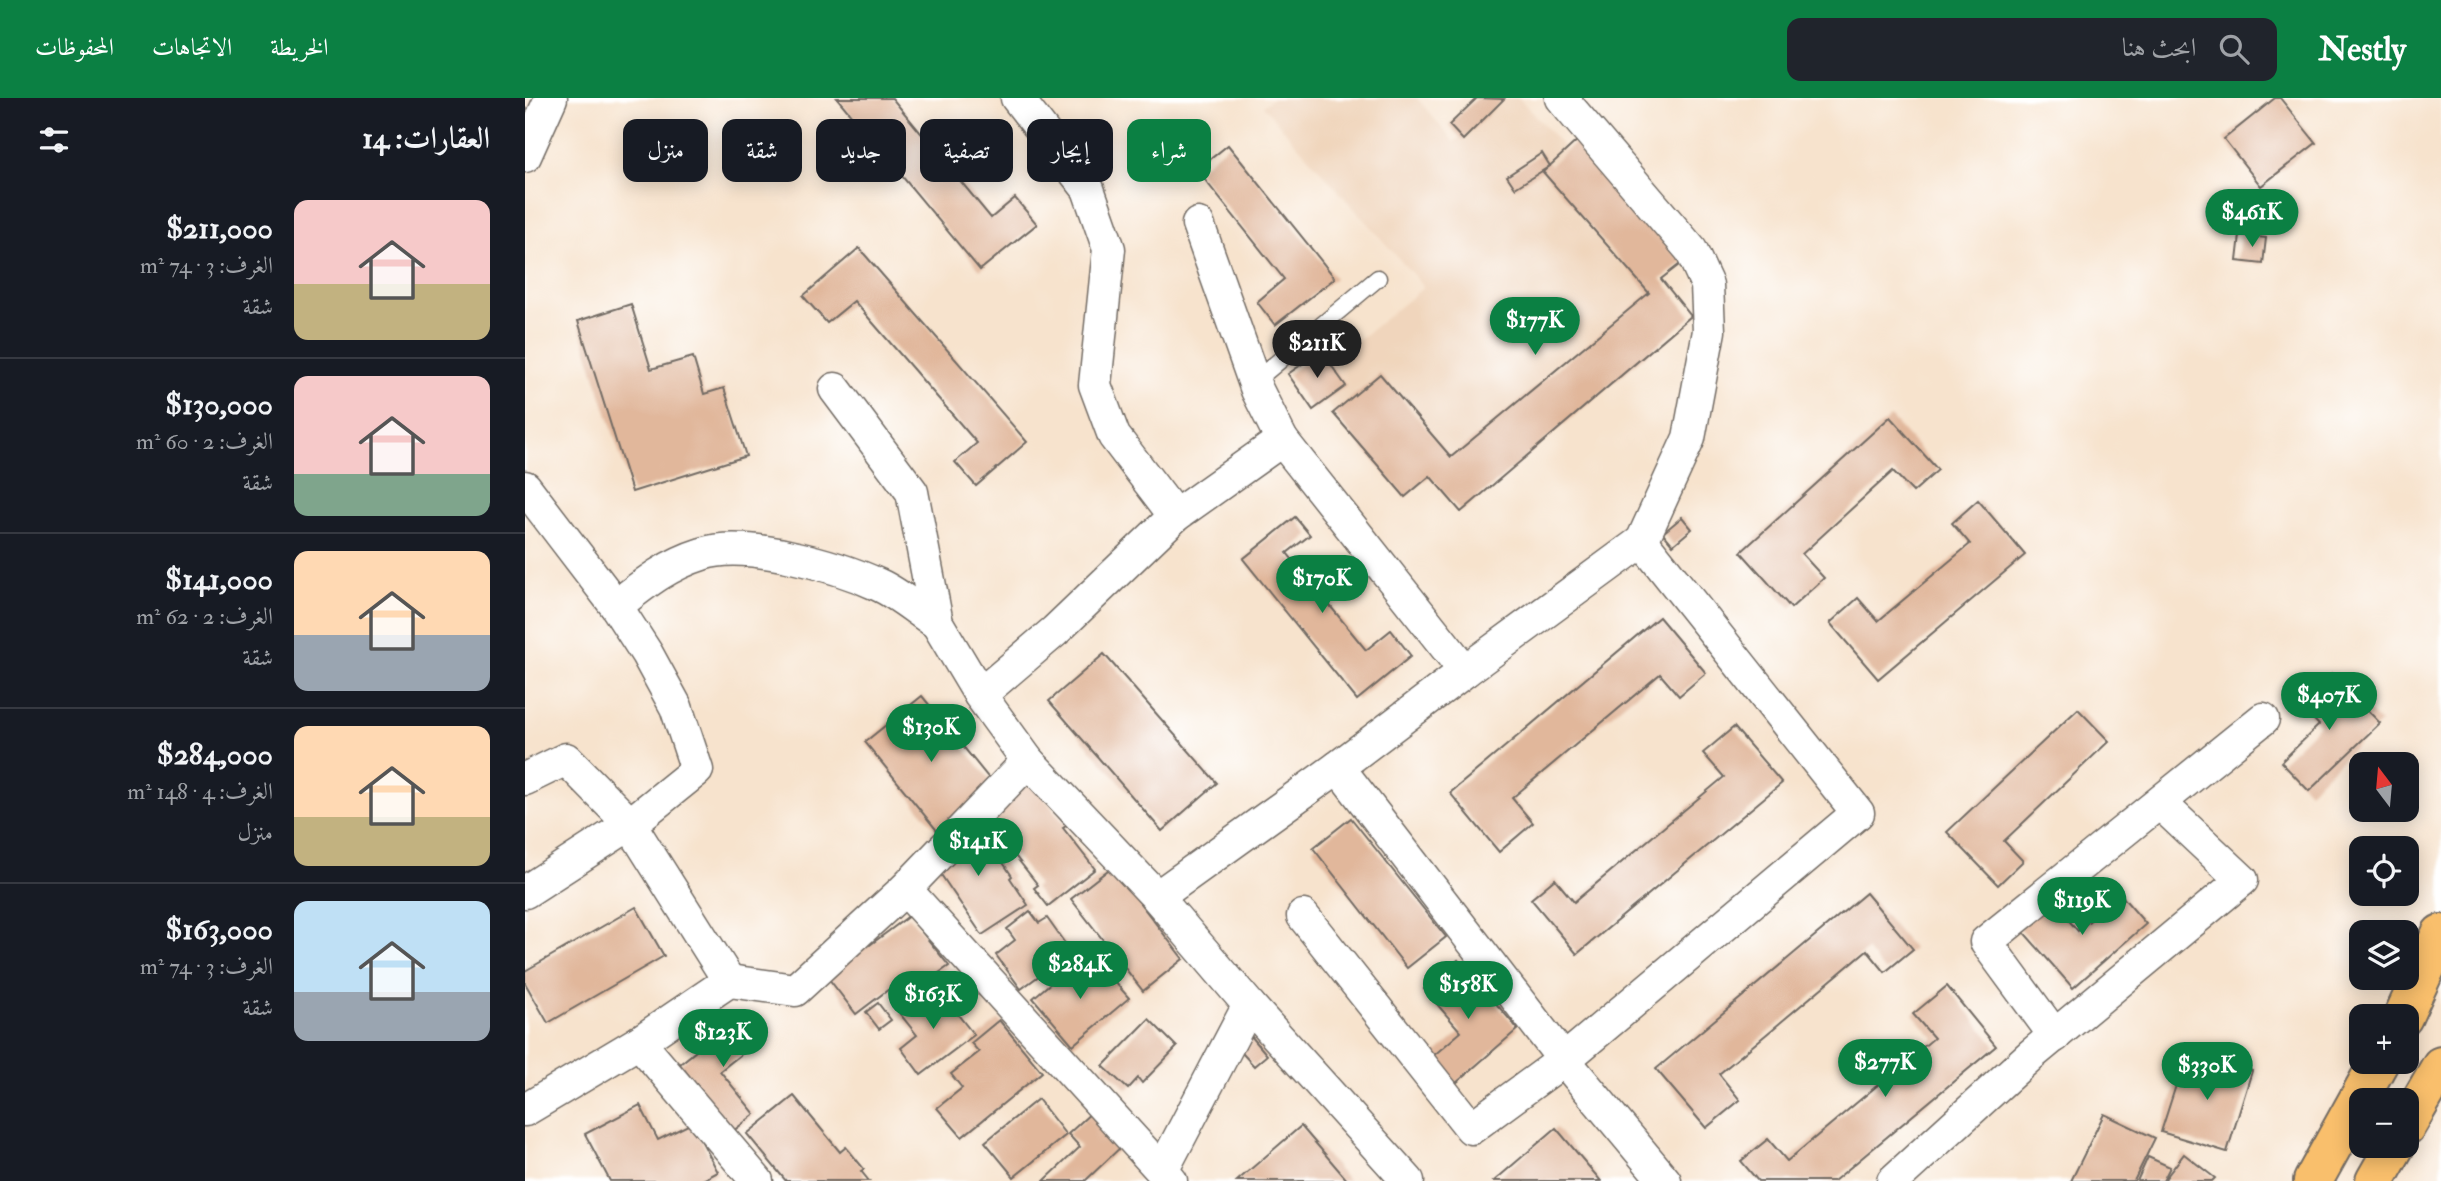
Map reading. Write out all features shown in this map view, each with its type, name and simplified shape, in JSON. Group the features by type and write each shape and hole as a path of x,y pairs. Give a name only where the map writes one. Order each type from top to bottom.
{"highway":[{"path":"2409,1004 2441,934"},
{"path":"2419,1104 2441,1066"},
{"path":"2313,1181 2372,1074"},
{"path":"2375,1181 2388,1158"}],"street":[{"path":"1017,98 1088,189 1109,249 1095,385 1114,436 1175,516"},
{"path":"1157,897 1339,767 1642,541 1689,438 1709,331 1707,285 1691,250 1561,98"},
{"path":"525,156 550,100"},
{"path":"1198,225 1254,382 1282,440 1465,671"},
{"path":"835,389 912,492 937,623 980,695 1028,761 1157,897 1249,1006 1408,1181"},
{"path":"980,695 1055,631 1175,516 1282,440"},
{"path":"525,487 616,606 647,654 676,707 698,769 630,824 525,892"},
{"path":"1303,916 1471,1128 1564,1060 1858,813 1642,541"},
{"path":"616,606 660,571 705,552 755,549 812,562 879,585 937,623"},
{"path":"2055,1036 1986,942 2263,719"},
{"path":"525,779 566,759 630,824 729,981"},
{"path":"525,1110 639,1042 729,981 795,989 905,889 1028,761"},
{"path":"1339,767 1564,1060 1665,1181"},
{"path":"1893,1181 2055,1036 2242,880 2160,803"},
{"path":"905,889 1166,1176 1249,1006"},
{"path":"639,1042 757,1181"}],"lane":[{"path":"1254,382 1378,278"}],"shaded area":[{"path":"1273,98 1417,98 1454,142 1508,98 1519,98 1566,150 1580,138 1684,261 1662,279 1691,316 1461,512 1430,476 1405,497 1308,381 1424,287 1263,106"}],"building":[{"path":"837,98 892,98 920,132 920,182 961,182 991,218 1015,198 1037,224 980,270 906,181 906,119 854,119"},
{"path":"1477,98 1504,99 1463,140 1449,125"},
{"path":"2275,98 2280,98 2316,143 2261,186 2224,139"},
{"path":"1580,138 1684,261 1661,279 1691,316 1461,512 1430,476 1405,497 1333,413 1380,374 1451,457 1649,293 1543,172"},
{"path":"1228,145 1335,278 1275,325 1257,302 1284,279 1207,182 1211,182 1211,159"},
{"path":"1542,153 1550,166 1515,188 1507,176"},
{"path":"2240,235 2266,238 2263,264 2237,261"},
{"path":"859,248 1027,442 976,486 955,462 977,443 854,301 827,323 803,296"},
{"path":"631,304 651,369 693,357 704,394 724,388 746,456 632,492 578,321"},
{"path":"1321,351 1346,386 1313,410 1288,374"},
{"path":"1890,417 1938,470 1913,492 1893,471 1802,554 1824,578 1791,608 1741,552"},
{"path":"1978,500 2025,555 1878,679 1830,623 1858,598 1878,621 1970,544 1952,523"},
{"path":"1295,517 1310,535 1287,553 1366,650 1391,630 1411,656 1357,700 1243,559"},
{"path":"1682,517 1692,529 1673,545 1663,533"},
{"path":"1659,617 1706,673 1679,696 1660,674 1512,798 1533,823 1499,852 1450,793"},
{"path":"1104,654 1217,783 1162,831 1049,701"},
{"path":"2332,674 2380,723 2309,791 2281,762 2319,725 2299,704"},
{"path":"922,696 996,787 939,833 865,742"},
{"path":"2078,709 2109,741 2004,841 2023,861 1998,885 1947,832"},
{"path":"1734,727 1782,783 1577,954 1531,899 1555,879 1574,902 1724,777 1703,753"},
{"path":"1023,770 1095,869 1048,906 1034,888 1038,885 976,806"},
{"path":"1351,818 1446,937 1407,968 1313,848"},
{"path":"976,822 1028,905 982,935 927,854"},
{"path":"1112,867 1183,959 1143,991 1071,899"},
{"path":"1866,893 1913,949 1885,972 1867,950 1719,1074 1740,1100 1706,1128 1656,1069"},
{"path":"2120,894 2146,924 2073,988 2020,928 2051,900 2078,931"},
{"path":"636,907 664,956 548,1023 525,983 525,971"},
{"path":"1030,911 1039,923 1047,918 1071,952 1021,989 996,955 1015,940 1007,929"},
{"path":"909,916 949,966 914,990 905,977 856,1014 819,966 861,934 870,945"},
{"path":"1078,960 1095,981 1106,972 1129,998 1073,1045 1033,998"},
{"path":"1458,960 1518,1029 1456,1083 1433,1056 1461,1032 1424,989"},
{"path":"1947,986 1996,1046 1834,1181 1758,1181 1741,1161 1768,1139 1787,1161 1934,1038 1913,1014"},
{"path":"936,987 974,1035 921,1075 901,1048 917,1035 900,1014"},
{"path":"878,1003 891,1020 879,1029 866,1012"},
{"path":"743,1013 763,1037 720,1071 755,1114 733,1131 680,1064"},
{"path":"1149,1019 1177,1047 1142,1083 1138,1078 1128,1089 1103,1066"},
{"path":"999,1020 1042,1072 962,1137 937,1108 962,1088 951,1074 979,1052 971,1043"},
{"path":"1246,1030 1267,1055 1254,1066 1232,1042"},
{"path":"2187,1051 2252,1071 2227,1152 2161,1132"},
{"path":"794,1096 840,1152 846,1147 864,1169 861,1171 869,1181 786,1181 747,1134"},
{"path":"1038,1099 1066,1135 1014,1177 985,1142"},
{"path":"640,1105 658,1140 692,1123 718,1172 701,1181 610,1181 585,1134"},
{"path":"1092,1112 1123,1145 1085,1181 1044,1181 1080,1147 1068,1134"},
{"path":"2104,1114 2155,1138 2134,1181 2071,1181"},
{"path":"1301,1126 1348,1181 1237,1181"},
{"path":"1556,1128 1601,1181 1494,1181"},
{"path":"2184,1154 2215,1178 2212,1181 2167,1181 2165,1179"},
{"path":"2148,1157 2170,1167 2163,1181 2137,1181"}]}
